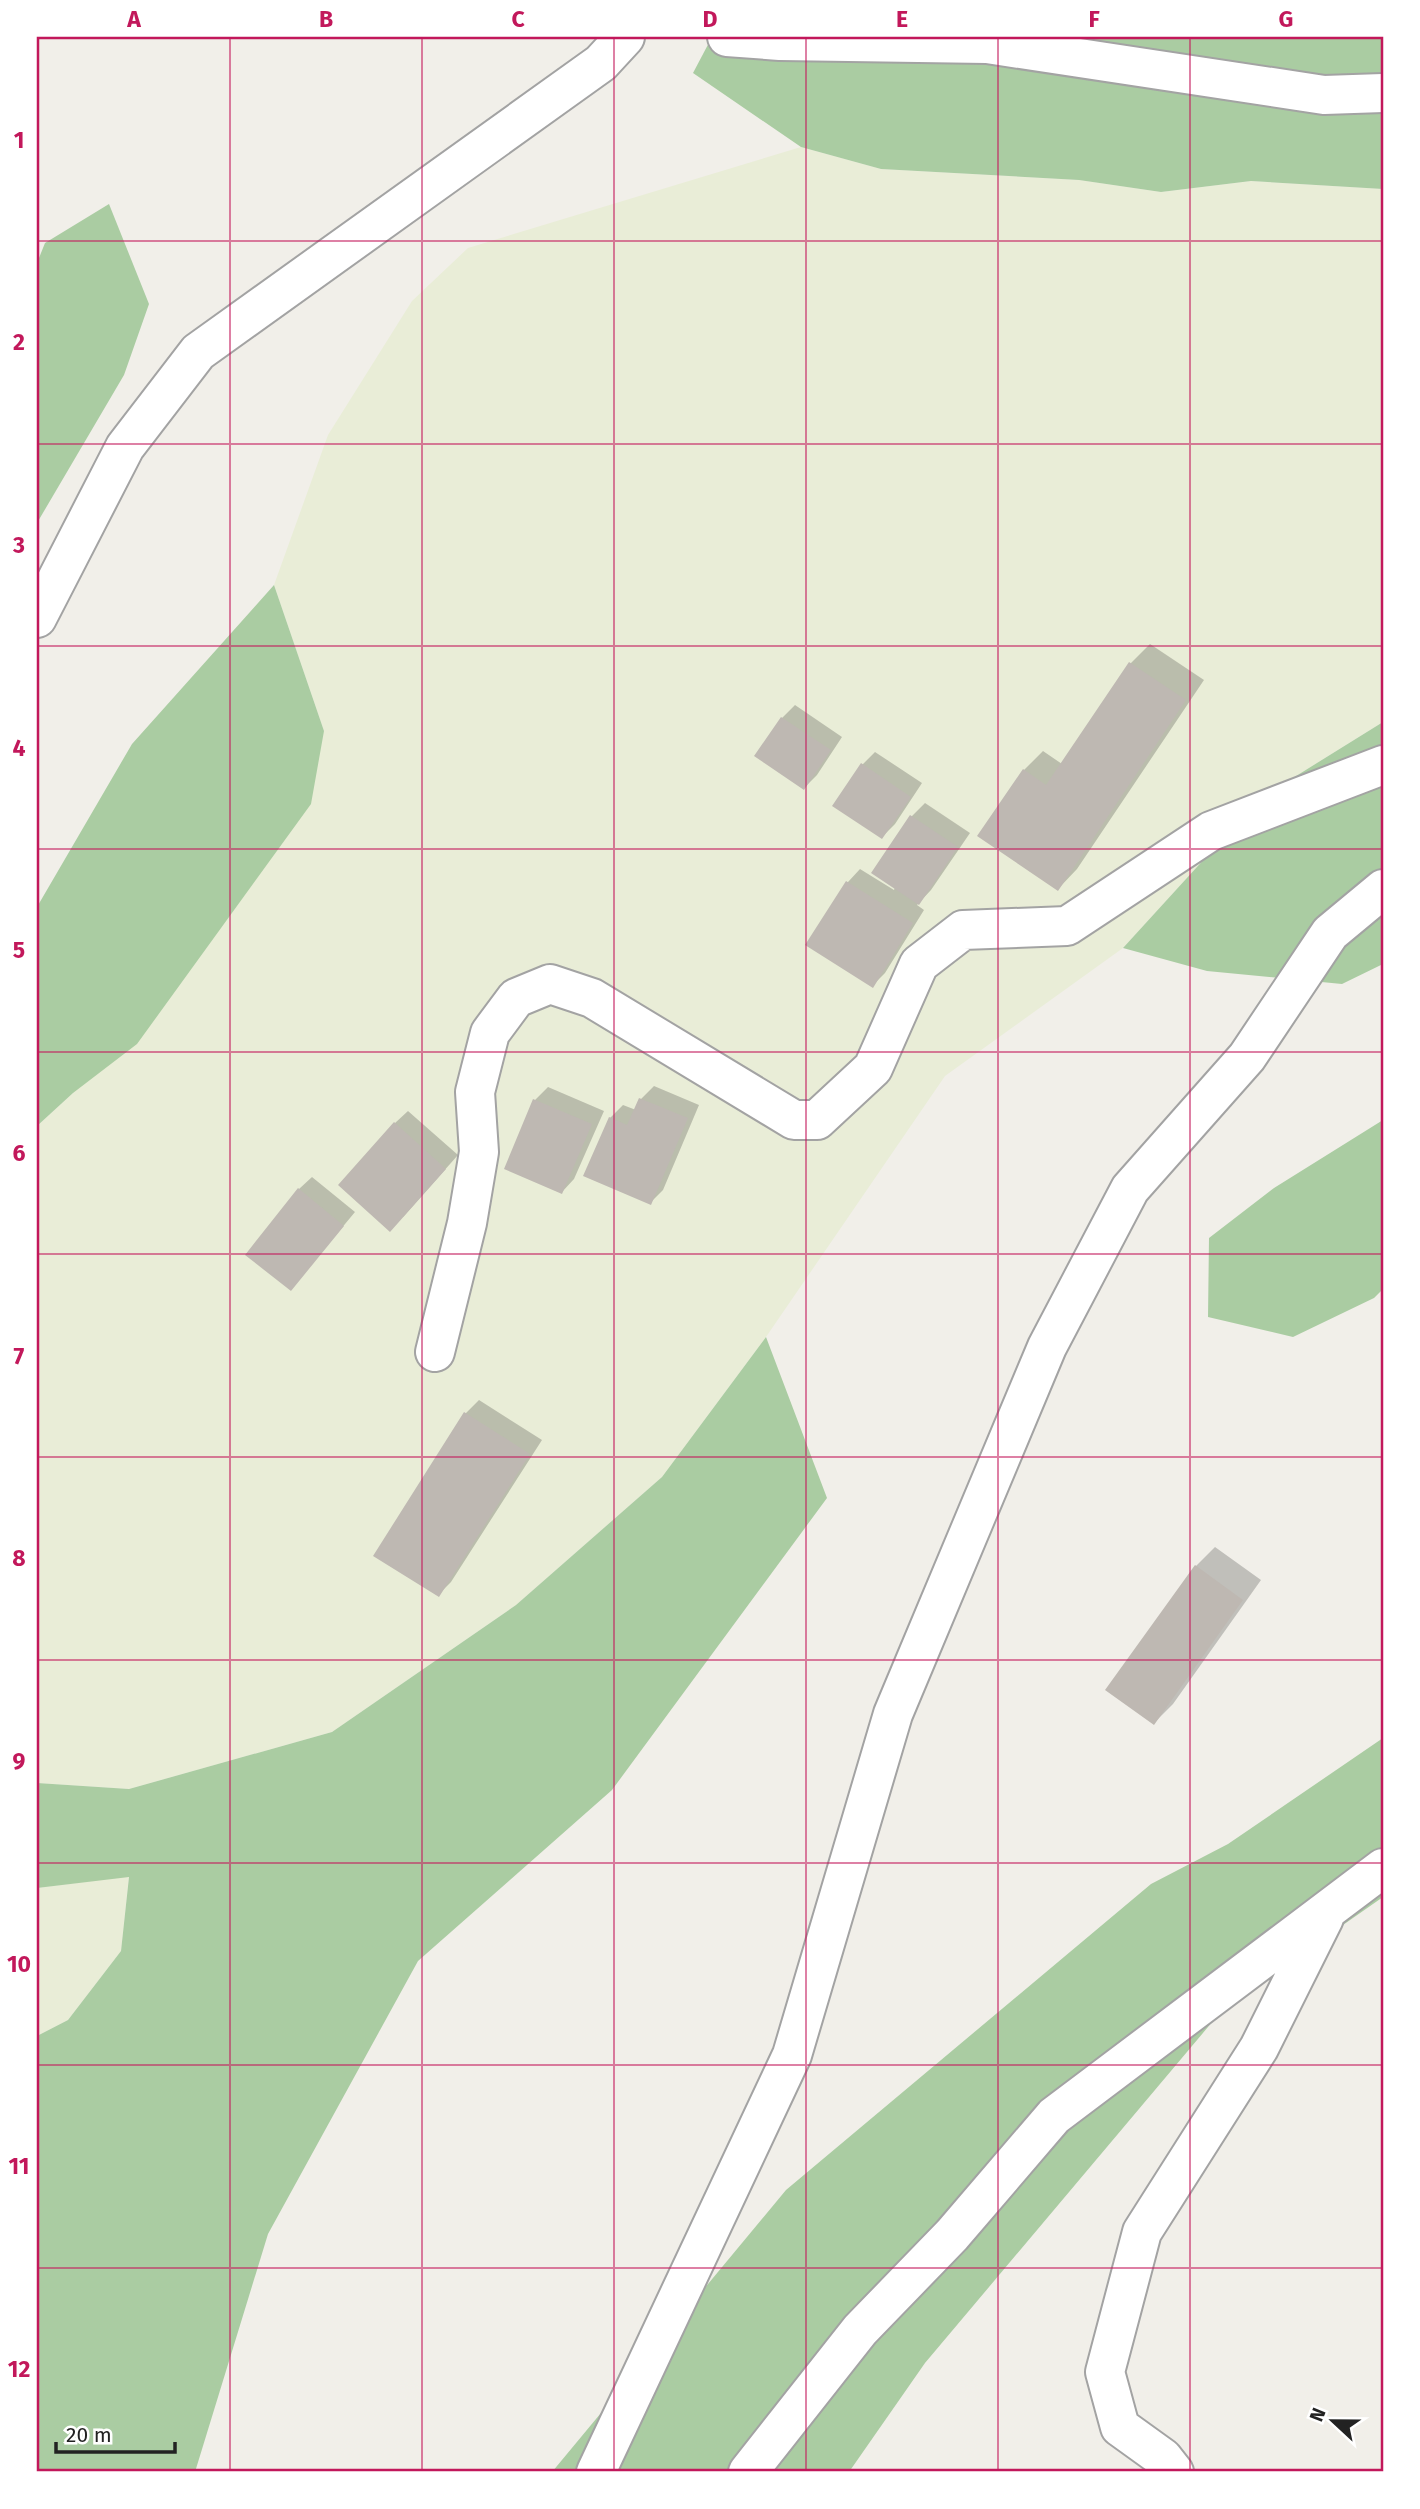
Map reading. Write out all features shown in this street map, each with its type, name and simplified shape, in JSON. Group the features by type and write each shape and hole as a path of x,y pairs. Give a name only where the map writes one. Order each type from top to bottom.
{"street":[{"path":"37,618 125,447 198,352 601,63 625,37"},
{"path":"727,37 780,41 987,44 1324,95 1383,93"},
{"path":"435,1352 467,1223 479,1152 475,1092 490,1033 516,998 550,984 592,998 794,1120 817,1120 873,1068 919,964 963,930 1067,926 1211,831 1383,765"},
{"path":"596,2472 792,2055 893,1714 1047,1348 1130,1189 1247,1057 1331,933 1383,889"},
{"path":"748,2472 860,2330 951,2235 1054,2116 1383,1868"},
{"path":"1174,2472 1163,2458 1120,2427 1105,2372 1142,2232 1259,2048 1328,1910"}],"green space":[{"path":"712,37 1383,37 1383,189 1251,181 1161,192 1079,180 881,169 801,147 693,73"},
{"path":"801,147 881,169 1079,180 1161,192 1251,181 1383,189 1383,722 1259,799 1123,948 945,1076 766,1337 662,1477 516,1605 332,1732 129,1789 37,1783 37,1126 73,1093 324,731 274,585 328,435 412,301 468,248"},
{"path":"109,204 149,304 124,375 37,523 37,263 45,243"},
{"path":"274,585 324,731 311,804 137,1044 73,1093 37,1126 37,907 132,744"},
{"path":"1383,722 1383,964 1342,984 1207,971 1123,948 1259,799"},
{"path":"1383,1120 1383,1289 1374,1298 1293,1337 1208,1317 1209,1238 1274,1188"},
{"path":"766,1337 827,1498 612,1790 418,1961 268,2234 195,2472 37,2472 37,2036 68,2020 121,1951 129,1877 37,1888 37,1783 129,1789 332,1732 516,1605 662,1477"},
{"path":"1383,1738 1383,1897 1224,2008 925,2363 849,2472 552,2472 786,2190 1151,1884 1228,1844"},
{"path":"129,1876 121,1951 68,2020 37,2036 37,1888"}],"building":[{"path":"1129,662 1186,700 1058,891 977,836 1023,769 1046,785"},
{"path":"781,717 831,750 804,790 754,756"},
{"path":"861,763 911,797 882,839 832,806"},
{"path":"910,815 958,847 919,905 871,873"},
{"path":"846,881 913,923 873,988 805,945"},
{"path":"639,1098 688,1118 651,1205 583,1176 609,1117 627,1125"},
{"path":"533,1099 592,1124 562,1194 504,1169"},
{"path":"394,1122 446,1169 390,1232 338,1185"},
{"path":"298,1188 344,1226 291,1291 245,1255"},
{"path":"464,1412 530,1454 439,1597 373,1556"},
{"path":"1195,1565 1243,1600 1154,1725 1105,1690"}]}
